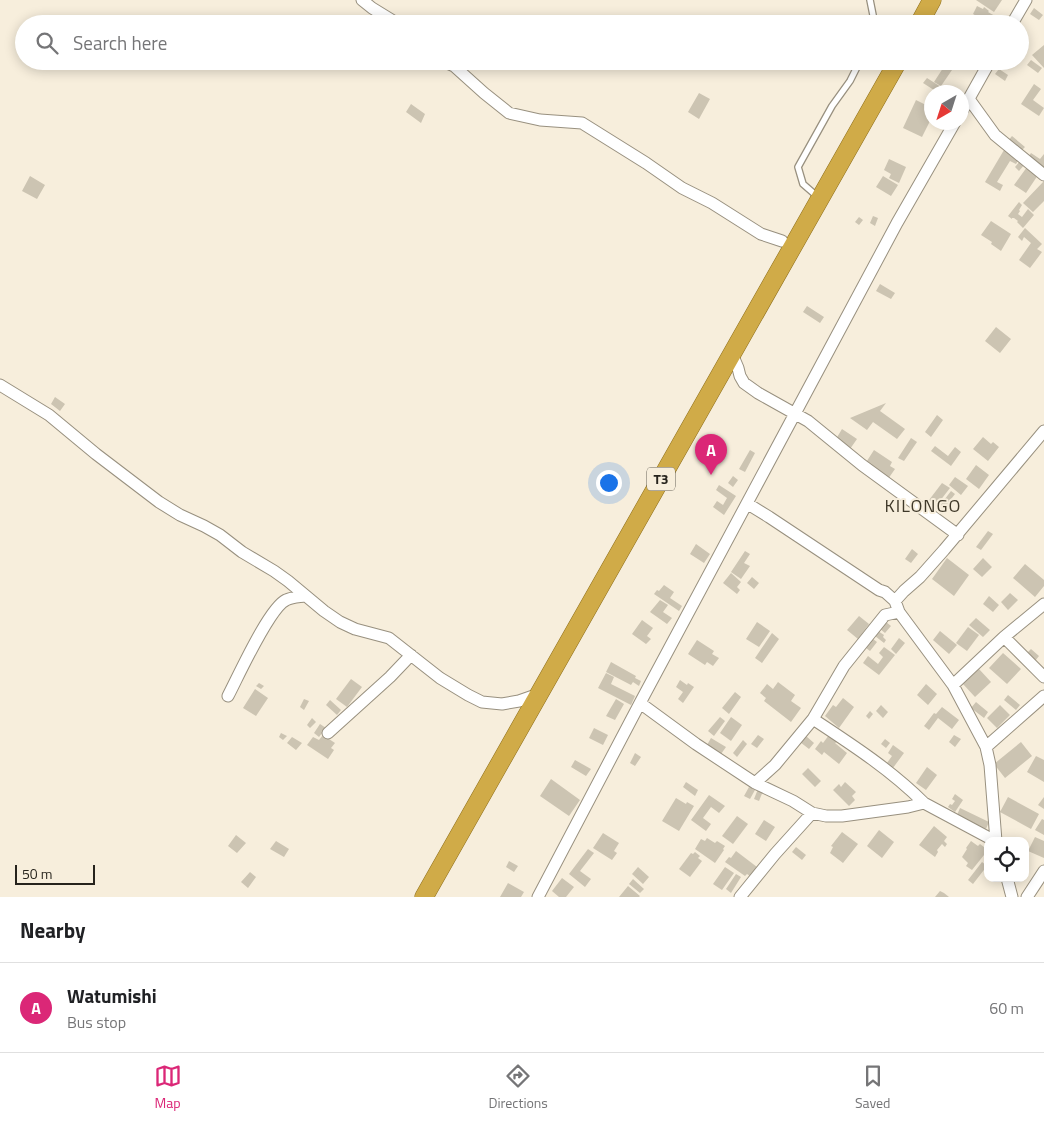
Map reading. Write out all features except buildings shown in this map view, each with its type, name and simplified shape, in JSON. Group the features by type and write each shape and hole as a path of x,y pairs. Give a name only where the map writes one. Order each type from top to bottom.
{"highway":[{"path":"924,15 932,0"},
{"name":"T3","path":"424,897 893,70"}],"street":[{"path":"362,0 383,15"},
{"path":"1017,15 1026,0"},
{"path":"458,70 508,113 540,120 582,123 646,162 682,188 712,203 760,234 782,241"},
{"path":"985,70 969,99 995,135 1044,175"},
{"path":"538,897 897,224 950,130"},
{"path":"732,354 744,383 808,421 862,465 958,535"},
{"path":"0,385 49,415 159,502 220,535 242,552 274,571 340,622 356,629 385,636 440,678 482,702 502,704 519,702 539,694"},
{"path":"755,783 775,765 813,719 844,666 885,615 897,606 904,591 920,577 958,535 1044,431"},
{"path":"748,504 879,590 885,592 897,606 953,685 986,746 990,764 996,837"},
{"path":"228,696 254,645 279,605 287,600 305,596"},
{"path":"953,685 1004,637 1044,604"},
{"path":"1004,637 1044,677"},
{"path":"328,733 390,677 411,655"},
{"path":"986,746 1044,696"},
{"path":"640,703 696,744 755,783 793,801 812,813 826,816 842,816 924,803"},
{"path":"813,719 882,767 924,803 988,837"},
{"path":"740,897 812,813"},
{"path":"1027,897 1044,871"},
{"path":"1007,882 1012,897"}],"lane":[{"path":"870,0 874,15"},
{"path":"821,199 803,184 798,167 832,106 850,82 856,70"}],"place":[{"name":"Watumishi","path":"711,475"}],"district":[{"name":"KILONGO","path":"923,506"}]}
